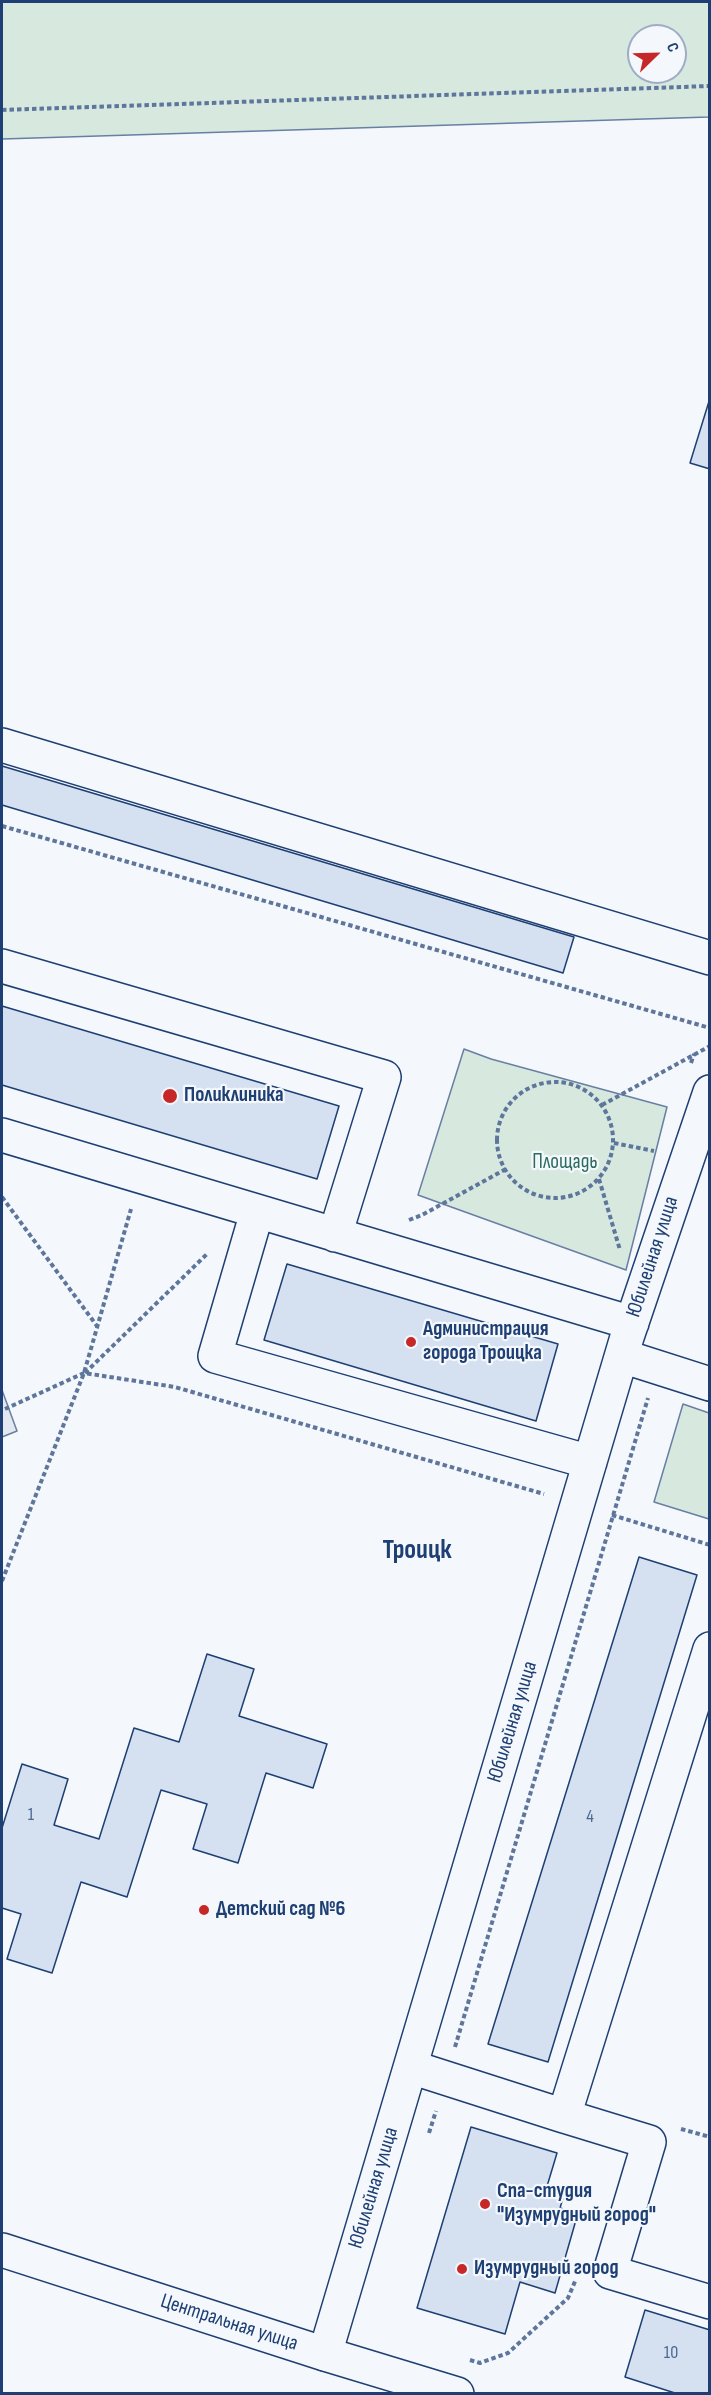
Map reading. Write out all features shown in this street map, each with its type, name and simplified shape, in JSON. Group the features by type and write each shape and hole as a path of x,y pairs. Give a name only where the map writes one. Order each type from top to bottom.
{"street":[{"path":"2,745 710,958"},
{"path":"2,966 384,1077 335,1235"},
{"name":"Юбилейная улица","path":"325,2354 632,1323 686,1157 710,1092"},
{"path":"2,1135 632,1323"},
{"path":"257,1212 215,1356 590,1462"},
{"path":"622,1356 710,1384"},
{"path":"564,2116 710,1649"},
{"path":"411,2067 649,2142 610,2272 710,2302"},
{"name":"Центральная улица","path":"2,2250 457,2394"}],"path":[{"path":"2,110 710,86"},
{"path":"2,826 710,1028"},
{"path":"602,1105 710,1046"},
{"path":"554,1081 573,1084 589,1092 602,1105 611,1123 614,1143 609,1162 599,1179 583,1191 564,1197 544,1197 525,1189 510,1176 501,1160 497,1142 499,1124 507,1107 519,1094 536,1084 554,1081"},
{"path":"614,1143 686,1157"},
{"path":"402,1222 422,1215 506,1169"},
{"path":"2,1197 98,1327"},
{"path":"2,1581 84,1373 133,1199"},
{"path":"5,1409 84,1373 216,1246"},
{"path":"429,2134 657,1367"},
{"path":"84,1373 175,1387 710,1545"},
{"path":"649,2142 679,2128 710,2136"},
{"path":"469,2360 480,2363 508,2353 568,2298 578,2276"}],"green space":[{"path":"2,2 709,2 709,117 2,139"},
{"name":"Площадь","path":"464,1049 491,1059 667,1107 626,1270 418,1195"},
{"path":"683,1404 709,1413 709,1519 654,1502"}],"shaded area":[{"path":"2,1390 17,1431 2,1437"}],"building":[{"path":"710,398 710,469 690,463"},
{"path":"2,766 574,937 563,973 2,805"},
{"name":"Поликлиника","path":"2,1006 339,1106 317,1179 2,1085"},
{"name":"Администрация города Троицка","path":"287,1264 558,1344 536,1421 264,1340"},
{"path":"639,1557 697,1575 548,2062 488,2044"},
{"path":"207,1654 254,1669 239,1716 327,1744 313,1788 266,1773 238,1863 193,1849 207,1804 161,1790 127,1897 81,1882 52,1973 7,1959 21,1914 2,1908 2,1828 22,1764 68,1779 54,1825 99,1839 134,1728 179,1742"},
{"path":"471,2127 557,2153 545,2193 563,2198 560,2208 578,2213 555,2293 520,2282 505,2334 417,2308"},
{"path":"645,2310 710,2330 710,2394 678,2394 625,2377"}],"place":[{"name":"Поликлиника","path":"170,1096"},
{"name":"Администрация города Троицка","path":"411,1342"},
{"name":"Детский сад №6","path":"204,1910"},
{"name":"Спа-студия \"Изумрудный город\"","path":"485,2204"},
{"name":"Изумрудный город","path":"462,2269"}],"district":[{"name":"Троицк","path":"417,1551"}]}
